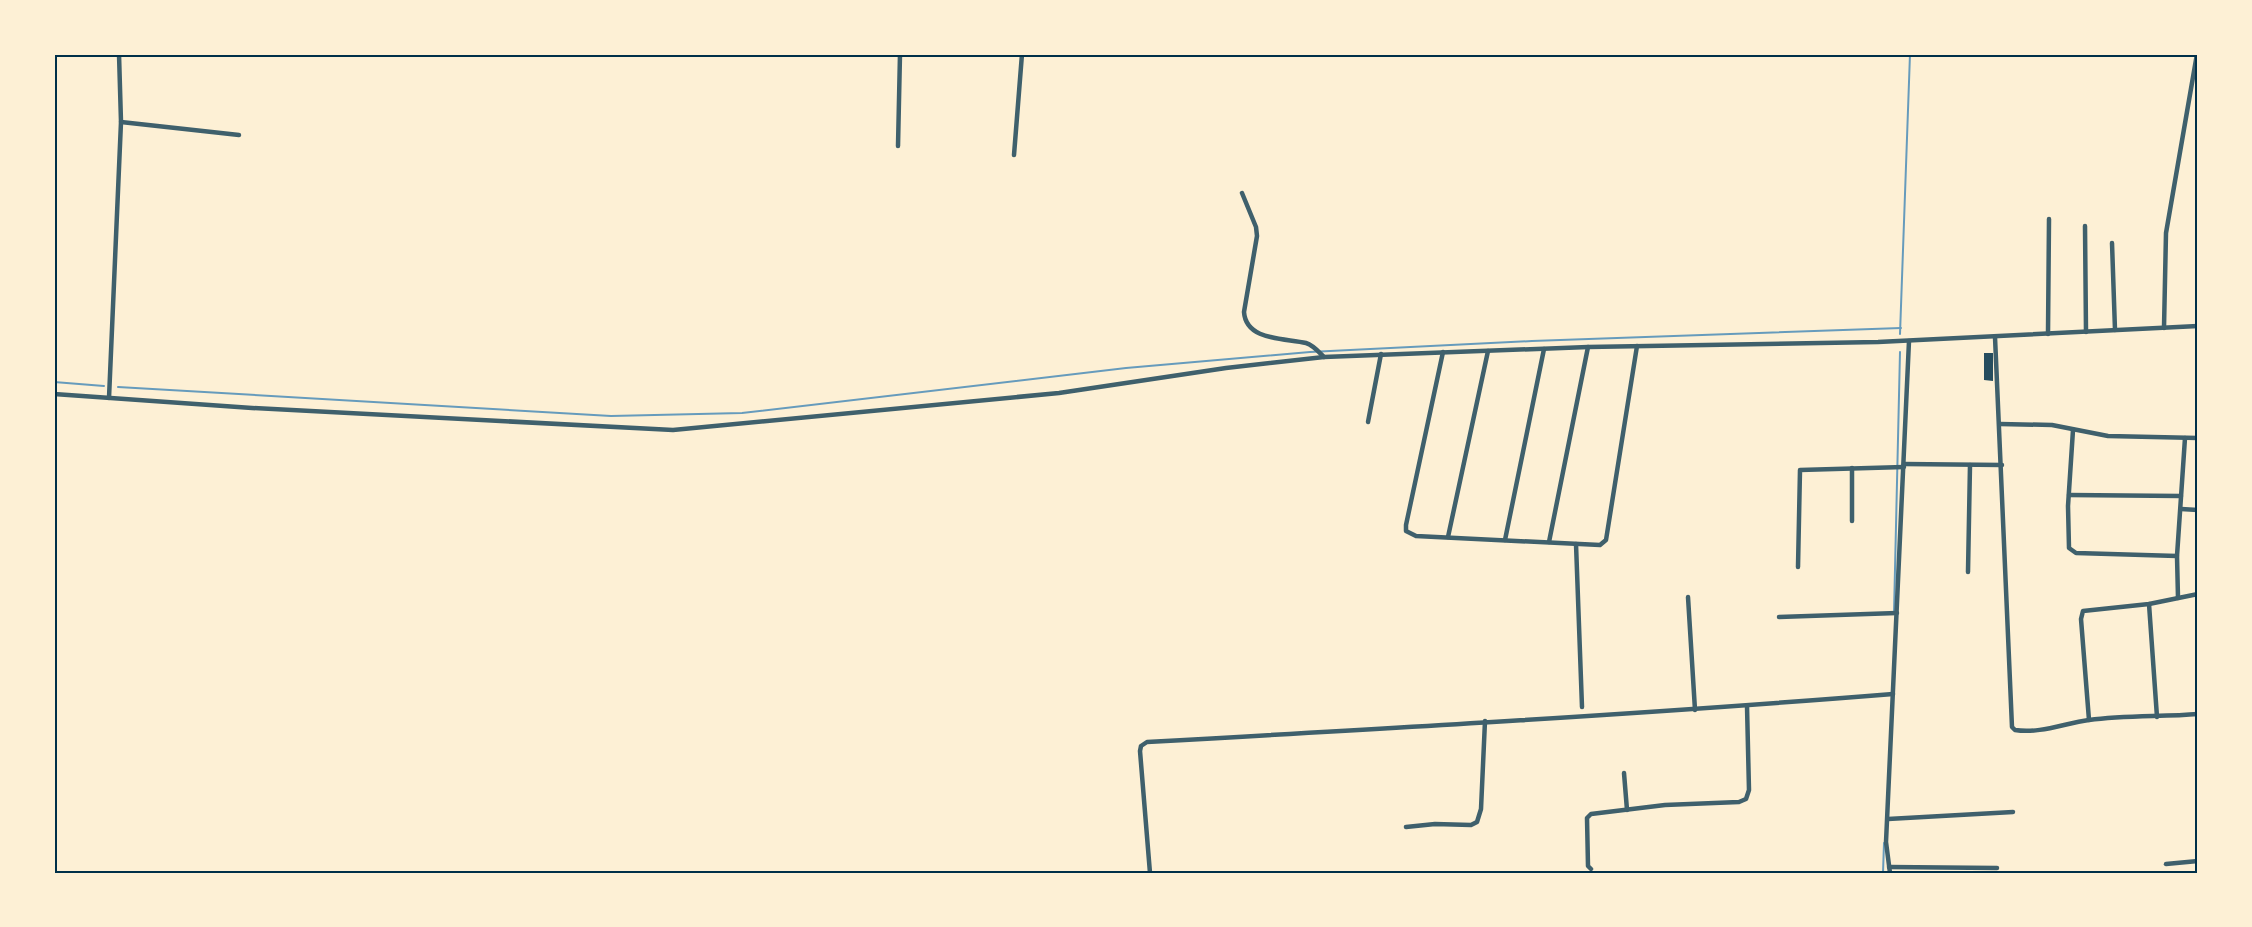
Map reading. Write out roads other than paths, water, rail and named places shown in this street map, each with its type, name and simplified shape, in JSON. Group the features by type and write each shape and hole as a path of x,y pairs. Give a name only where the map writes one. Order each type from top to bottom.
{"street":[{"path":"109,398 121,122 119,54"},
{"path":"898,146 900,54"},
{"path":"1014,155 1022,54"},
{"path":"2164,328 2166,233 2197,54"},
{"path":"121,122 239,135"},
{"path":"1242,193 1256,226 1257,236 1244,312 1247,324 1252,329 1284,341 1310,344 1324,357"},
{"path":"2048,334 2049,219"},
{"path":"2085,226 2086,332"},
{"path":"2112,243 2115,330"},
{"path":"54,394 673,430 1059,393 1226,368 1324,357 1588,347 1910,341 2198,326"},
{"path":"1995,337 2012,727 2015,730 2028,730 2062,727 2089,720 2198,714"},
{"path":"1910,341 1886,842 1889,870 1997,868"},
{"path":"1443,352 1406,531 1410,535 1600,545 1606,540 1637,346"},
{"path":"1549,542 1588,347"},
{"path":"1505,540 1544,349"},
{"path":"1448,537 1488,351"},
{"path":"1368,422 1381,354"},
{"path":"2000,424 2052,425 2108,436 2198,438"},
{"path":"2073,430 2068,544 2072,552 2177,556"},
{"path":"2178,598 2177,556 2185,438"},
{"path":"1798,567 1800,470 1904,465 2002,465"},
{"path":"1968,572 1970,465"},
{"path":"1852,468 1852,521"},
{"path":"2069,495 2181,496"},
{"path":"2181,509 2198,510"},
{"path":"1576,544 1582,707"},
{"path":"2089,720 2082,613 2086,610 2149,604 2198,594"},
{"path":"1688,597 1695,710"},
{"path":"2149,604 2157,717"},
{"path":"1779,617 1897,613"},
{"path":"1150,873 1140,751 1143,744 1485,721 1695,710 1893,694"},
{"path":"1591,869 1588,866 1587,818 1591,814 1665,805 1746,799 1749,790 1747,706"},
{"path":"1407,827 1435,824 1471,825 1477,822 1481,809 1485,721"},
{"path":"1624,773 1627,810"},
{"path":"1888,819 2013,812"},
{"path":"2166,864 2198,861"}],"waterway":[{"path":"1900,334 1910,54"},
{"path":"118,387 611,416 742,413 1126,368 1310,352 1532,341 1901,328"},
{"path":"1894,613 1900,352"},
{"path":"54,382 104,386"},
{"path":"1883,873 1884,843"}]}
